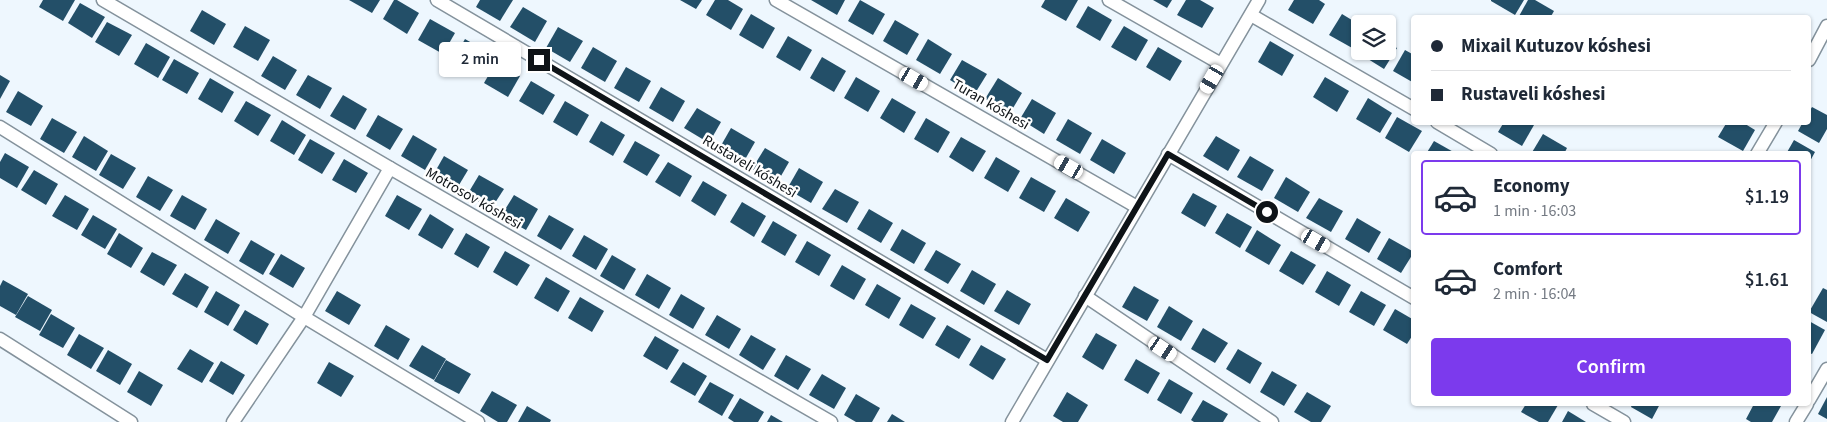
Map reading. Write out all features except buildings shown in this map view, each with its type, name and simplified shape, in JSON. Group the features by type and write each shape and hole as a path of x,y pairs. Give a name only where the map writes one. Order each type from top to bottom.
{"street":[{"name":"Motrosov kóshesi","path":"103,0 831,422"},
{"name":"Rustaveli kóshesi","path":"437,0 1047,360"},
{"name":"Turan kóshesi","path":"776,0 1137,207"},
{"path":"1109,0 1221,64"},
{"path":"1012,422 1259,0"},
{"path":"1251,15 1411,107"},
{"path":"1811,56 1827,26"},
{"path":"1442,125 1486,151"},
{"path":"1759,151 1774,125"},
{"path":"0,128 304,317 478,422"},
{"path":"1168,154 1411,296"},
{"path":"233,422 304,317 390,168"},
{"path":"1085,296 1272,422"},
{"path":"0,339 131,422"},
{"path":"1811,397 1827,369"},
{"path":"1601,406 1624,422"},
{"path":"1796,422 1806,406"}],"route":[{"path":"539,60 1047,360 1168,154 1267,212"}]}
